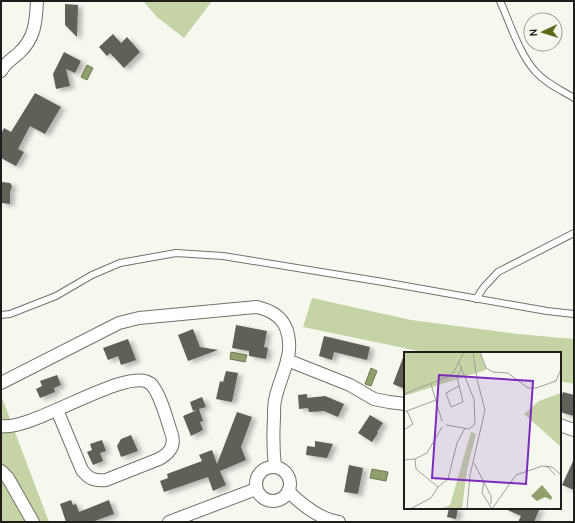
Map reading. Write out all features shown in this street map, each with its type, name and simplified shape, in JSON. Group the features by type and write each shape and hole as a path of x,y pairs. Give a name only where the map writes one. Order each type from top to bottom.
{"street":[{"path":"1,71 4,66 20,52 30,40 36,23 37,1"},
{"path":"1,383 119,323 140,318 258,307 273,313 284,324 289,338 287,360 275,400 273,446 275,467"},
{"path":"287,360 350,386 374,399 404,404"},
{"path":"1,426 6,427 23,423 57,410 77,400 130,380 140,380 150,383 155,390 173,436 172,448 167,455 159,459 106,480 97,481 88,478 82,470 57,410"},
{"path":"561,425 574,430"},
{"path":"269,467 275,467 283,470 288,476 290,485 285,497 274,502 263,498 258,494 255,483 257,476 261,471 269,467"},
{"path":"1,471 8,478 33,522"},
{"path":"169,522 256,489"},
{"path":"288,491 300,504 319,515 339,522"}],"lane":[{"path":"500,1 526,58 536,72 549,83 574,98"},
{"path":"476,299 484,287 498,272 573,234"},
{"path":"1,316 56,296 92,275 120,263 176,253 223,256 547,311 574,314"}],"shaded area":[{"path":"143,1 212,1 184,38 157,17"},
{"path":"87,65 93,68 87,80 81,77"},
{"path":"312,298 411,320 518,334 574,339 574,384 561,381 561,352 423,352 303,327"},
{"path":"231,352 247,355 245,362 230,359"},
{"path":"371,368 377,371 371,386 365,384"},
{"path":"1,395 49,522 1,522"},
{"path":"372,469 388,472 386,481 370,478"}],"building":[{"path":"65,4 78,5 77,37 65,25"},
{"path":"113,34 121,43 127,37 140,52 124,68 110,53 107,56 99,47"},
{"path":"64,52 81,61 75,73 66,69 70,86 56,89 53,74"},
{"path":"35,93 61,107 45,134 30,126 18,149 24,152 16,166 1,158 1,134 4,128 11,132"},
{"path":"2,182 10,183 12,186 10,192 10,204 1,203"},
{"path":"236,325 267,331 264,347 268,348 266,359 249,356 249,351 232,348"},
{"path":"193,329 200,347 218,350 188,361 178,335"},
{"path":"324,336 370,347 367,360 334,352 332,360 319,356"},
{"path":"128,339 136,360 121,365 118,356 108,360 103,348"},
{"path":"404,355 404,389 393,384"},
{"path":"226,371 238,373 232,402 216,399 220,381 223,382"},
{"path":"57,375 61,385 54,388 55,392 40,398 36,389 42,386 40,381"},
{"path":"563,392 574,395 574,416 561,412 561,398"},
{"path":"307,394 307,398 325,396 344,404 338,417 324,411 309,412 308,408 299,409 298,395"},
{"path":"202,397 206,407 199,409 203,421 200,422 203,430 191,436 183,416 197,410 193,411 190,402"},
{"path":"237,412 252,417 241,447 246,460 220,471 226,485 213,491 208,477 164,492 160,481 168,478 167,474 202,461 199,455 212,450 217,464"},
{"path":"370,415 383,423 372,442 358,433"},
{"path":"131,435 138,451 121,457 117,446 121,439"},
{"path":"102,440 106,451 100,453 103,461 93,465 87,452 92,450 90,444"},
{"path":"315,441 333,444 327,458 306,455 307,446 315,447"},
{"path":"574,459 574,490 562,485"},
{"path":"349,465 363,468 358,494 344,492"},
{"path":"71,500 73,505 76,504 79,512 109,500 114,514 92,522 66,522 60,504"},
{"path":"449,509 458,509 456,519 447,517"},
{"path":"505,509 540,509 534,522 518,522 521,516"}]}
